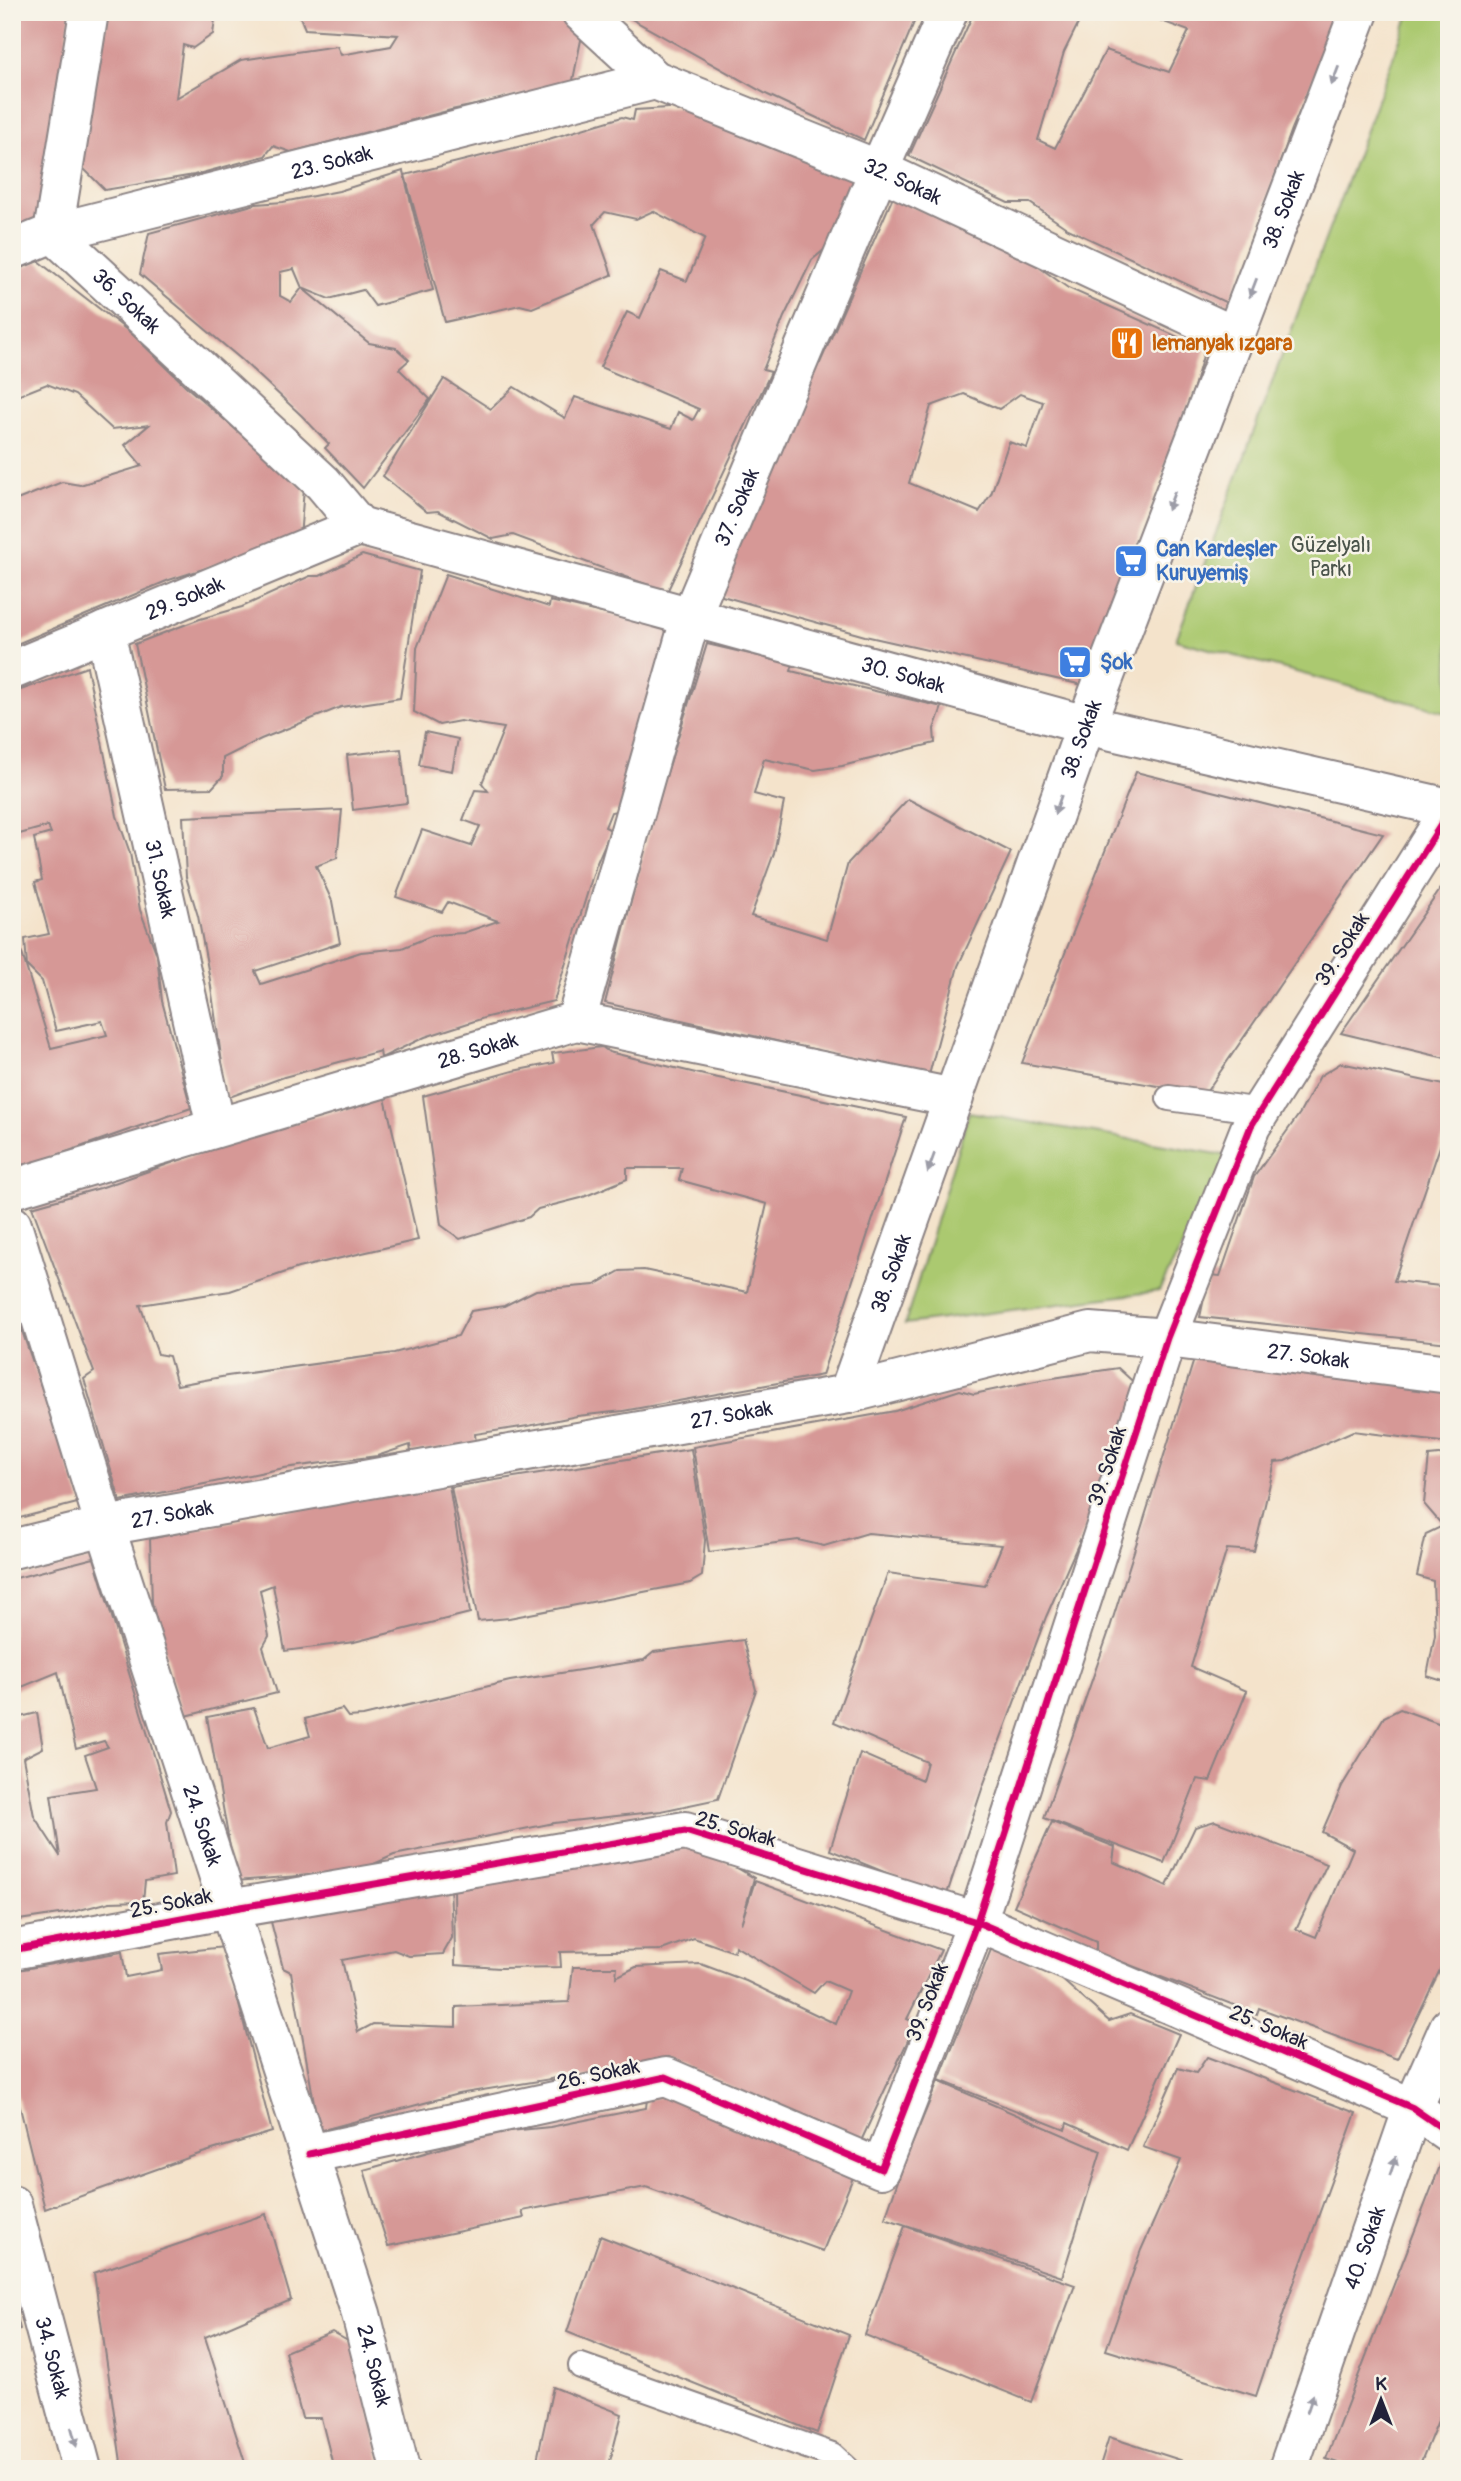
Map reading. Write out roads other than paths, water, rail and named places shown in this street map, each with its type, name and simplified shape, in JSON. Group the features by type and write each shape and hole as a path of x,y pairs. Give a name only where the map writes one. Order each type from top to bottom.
{"street":[{"path":"53,233 89,12"},
{"name":"32. Sokak","path":"581,12 655,80 879,170 1234,336"},
{"name":"37. Sokak","path":"576,1021 691,616 948,12"},
{"name":"38. Sokak","path":"848,1394 1086,725 1359,12"},
{"name":"23. Sokak","path":"12,250 53,233 655,80"},
{"name":"36. Sokak","path":"53,233 323,483 359,526"},
{"name":"30. Sokak","path":"359,526 1086,725 1449,810"},
{"name":"29. Sokak","path":"12,670 359,526"},
{"name":"31. Sokak","path":"105,631 216,1127"},
{"name":"39. Sokak","path":"881,2169 977,1922 1167,1338 1251,1126 1449,810"},
{"name":"28. Sokak","path":"12,1189 576,1021 954,1098"},
{"name":"24. Sokak","path":"12,1225 105,1527 361,2314 400,2469"},
{"name":"27. Sokak","path":"12,1549 105,1527 848,1394 1090,1332 1167,1338 1449,1374"},
{"name":"25. Sokak","path":"12,1950 229,1909 685,1831 977,1922 1413,2108 1449,2133"},
{"name":"40. Sokak","path":"1288,2469 1413,2108 1449,2027"},
{"name":"26. Sokak","path":"309,2154 666,2077 881,2169"},
{"name":"34. Sokak","path":"12,2205 82,2469"}],"lane":[{"path":"1169,1098 1261,1111"},
{"path":"581,2366 832,2455 847,2469"}],"place":[{"name":"lemanyak ızgara","path":"1127,343"},
{"name":"Can Kardeşler Kuruyemiş","path":"1131,561"},
{"name":"Şok","path":"1075,662"}],"park label":[{"name":"Güzelyalı Parkı","path":"1331,557"}]}
